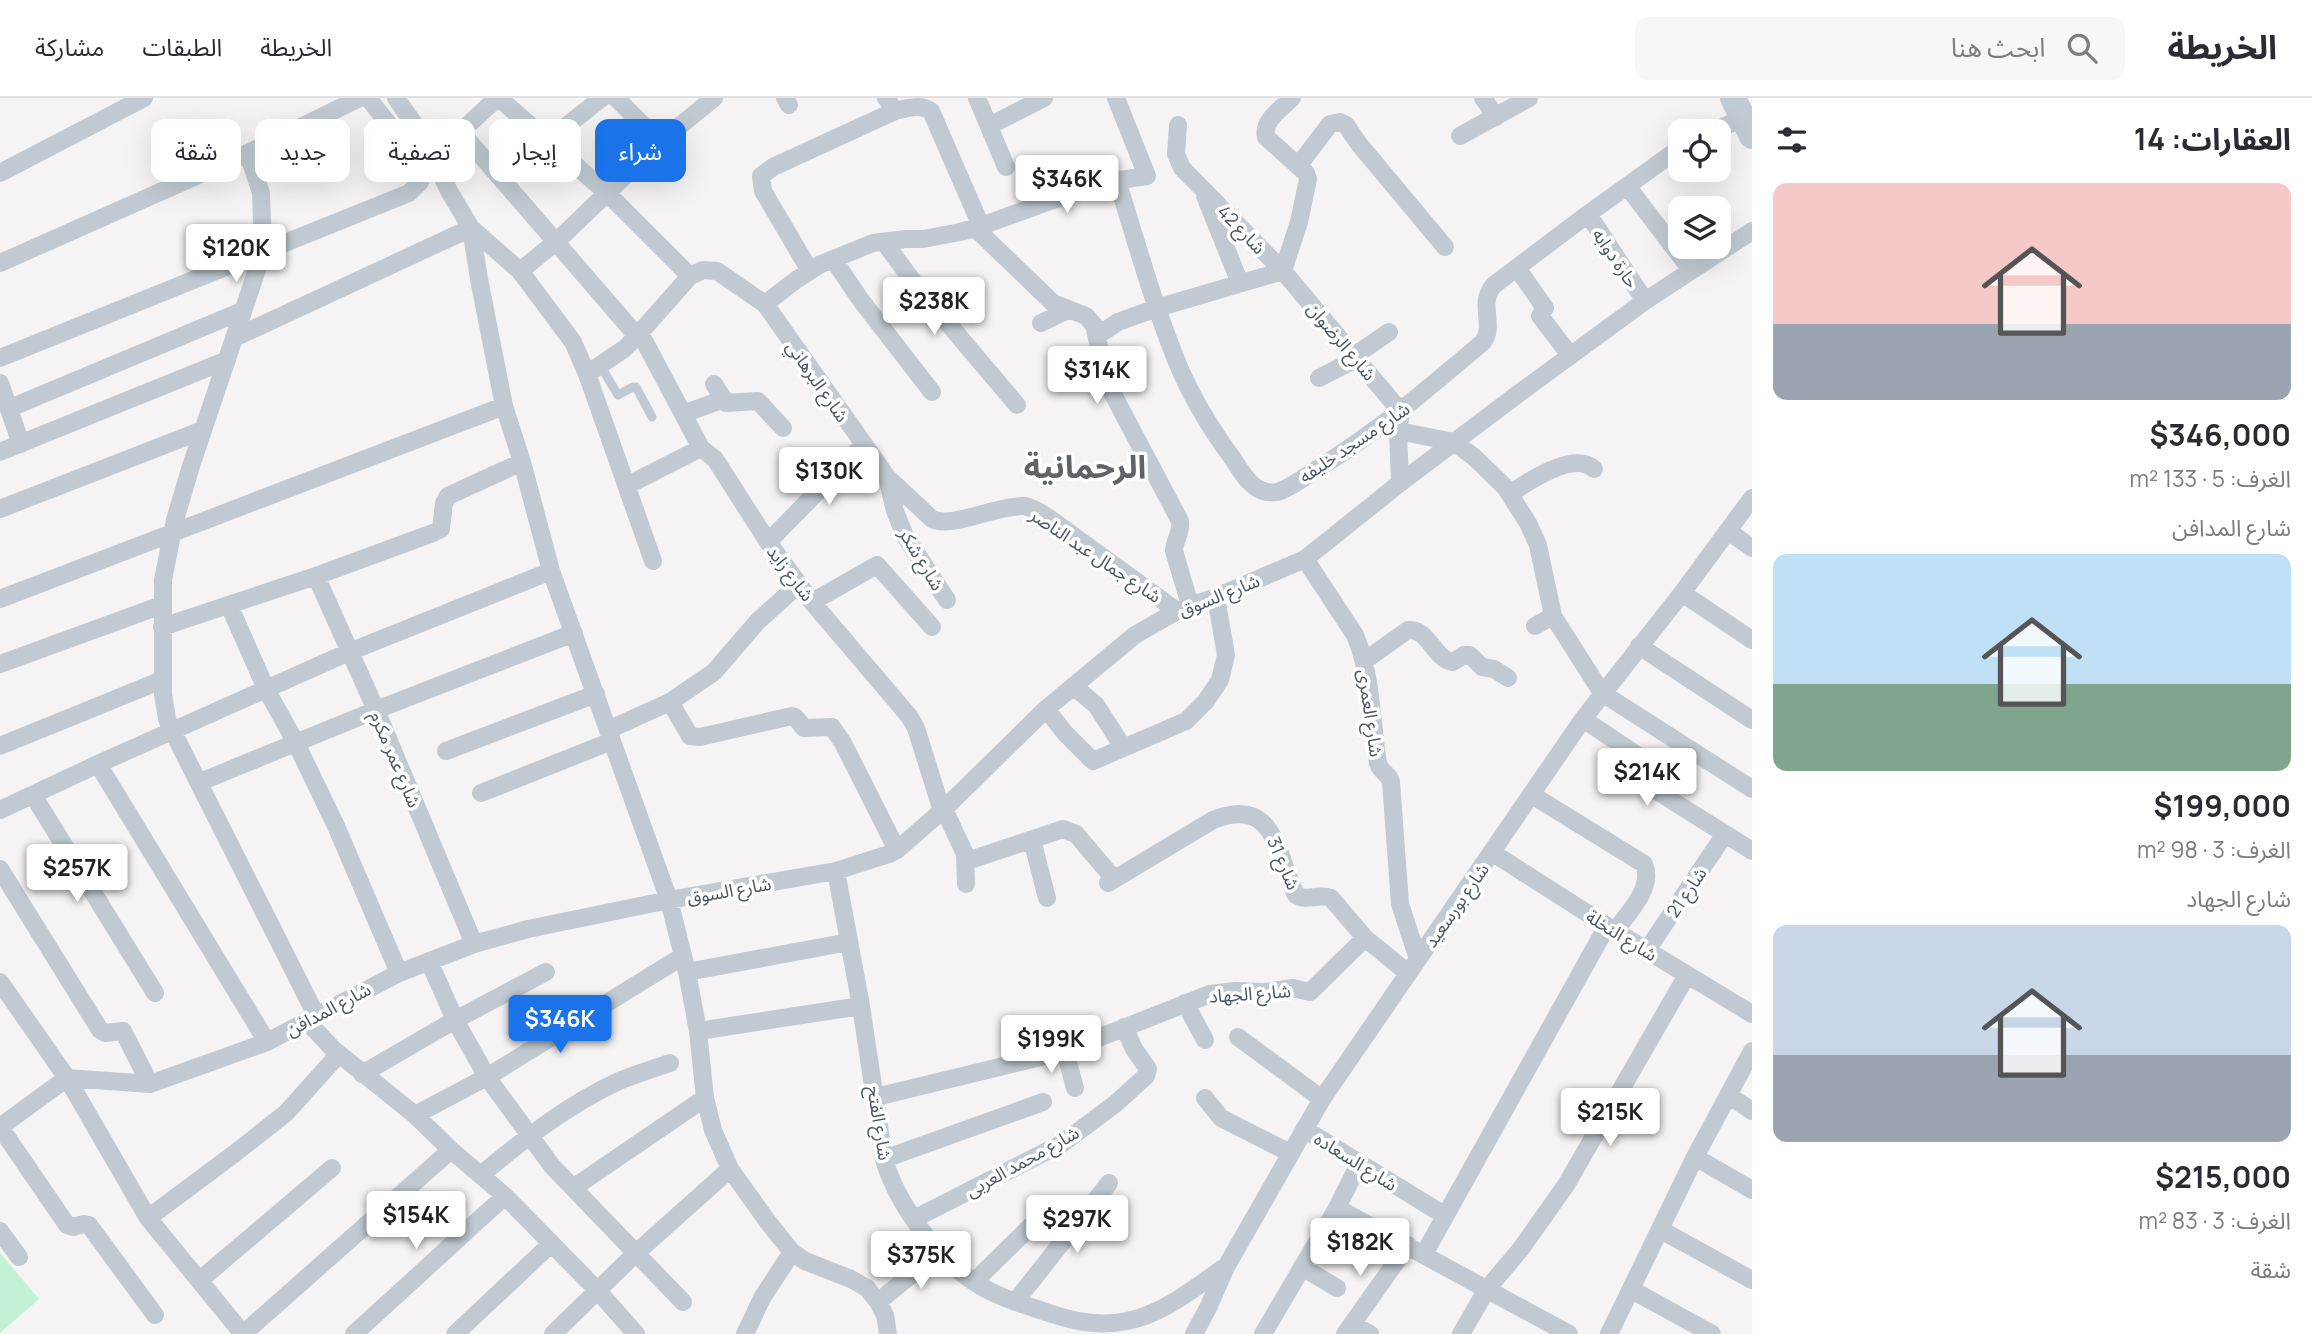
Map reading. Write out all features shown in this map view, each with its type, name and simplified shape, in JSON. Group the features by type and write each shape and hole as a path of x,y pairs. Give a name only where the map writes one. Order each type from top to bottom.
{"street":[{"path":"0,173 144,98"},
{"path":"0,263 248,153 360,98"},
{"path":"368,98 389,119"},
{"path":"396,98 411,119"},
{"path":"474,119 498,98 522,119"},
{"path":"575,119 602,98"},
{"path":"616,98 637,119"},
{"path":"977,98 1006,167"},
{"path":"989,125 1044,98"},
{"path":"765,304 810,271 873,243 923,239 978,227 1041,203 1117,180 1147,176 1116,98"},
{"path":"1097,336 1118,322 1157,308 1283,271 1308,185 1302,170 1266,137 1265,128 1292,98"},
{"path":"1483,98 1496,117"},
{"path":"686,119 708,100"},
{"path":"1460,136 1519,101"},
{"path":"810,271 763,191 761,176 890,105 931,111 978,227 1053,303 1086,316 1094,325 1107,383 1180,521 1180,533 1174,551 1183,608"},
{"path":"1302,170 1330,124 1340,122 1346,125 1445,247"},
{"name":"شارع 42","path":"1178,125 1176,154 1181,168 1202,186 1283,271"},
{"name":"شارع زايد","path":"475,148 489,165"},
{"path":"248,153 261,193 263,252 203,430 172,533 163,579 162,605 162,680 167,719 200,782 311,1017 339,1054 415,1115 451,1150 482,1174 598,1291 632,1333"},
{"name":"شارع مسجد خليفه","path":"1117,180 1177,364 1210,427 1251,485 1263,491 1277,492 1331,460 1401,412 1486,339 1487,296 1494,285 1668,157"},
{"path":"581,170 690,275 639,335 594,369"},
{"path":"0,358 409,193 420,182"},
{"path":"443,182 471,228 520,271 594,369 653,561"},
{"name":"شارع زايد","path":"504,182 639,335 701,448 715,459 768,542 812,602 909,716 916,728 943,810 967,861"},
{"path":"520,271 557,241 618,182"},
{"name":"شارع 42","path":"1202,186 1240,283"},
{"path":"1627,186 1691,270"},
{"name":"حارة دوابه","path":"1588,214 1645,301"},
{"path":"234,338 471,228"},
{"path":"471,228 504,406 551,571 669,900 698,1031 705,1098 713,1130 730,1168 792,1252 804,1261 867,1288 885,1315 888,1334"},
{"name":"شارع السوق","path":"669,900 836,871 882,858 897,850 943,810 1046,709 1135,635 1183,608 1305,559 1400,483 1570,355 1645,301 1752,231"},
{"path":"884,242 918,288 1017,405"},
{"path":"833,259 860,299 932,392"},
{"path":"1517,268 1545,307 1540,316 1570,355"},
{"name":"شارع البرهاني","path":"690,275 703,270 717,271 765,304 887,477 932,519"},
{"name":"شارع الرضوان","path":"1283,271 1401,412"},
{"path":"1041,323 1068,310"},
{"path":"10,408 242,311"},
{"path":"1319,379 1388,332"},
{"path":"0,452 227,360"},
{"path":"0,383 21,444"},
{"path":"683,414 719,391 727,404 759,402 783,428"},
{"path":"0,599 504,406"},
{"path":"1400,483 1398,431 1401,412"},
{"path":"0,509 203,430"},
{"path":"1398,431 1454,442 1474,457 1510,494 1538,545 1553,615 1602,692 1752,789"},
{"path":"768,542 863,445"},
{"path":"628,485 701,448"},
{"path":"162,627 316,576 441,529 444,503 448,496 522,462"},
{"path":"1510,494 1550,470 1586,464 1594,469"},
{"name":"شارع شكر","path":"887,477 895,511 905,536 947,600"},
{"name":"شارع بورسعيد","path":"1194,1334 1226,1267 1322,1099 1602,692 1682,593 1752,498"},
{"name":"شارع جمال عبد الناصر","path":"932,519 946,523 987,511 1024,506 1032,508 1183,608"},
{"path":"1728,531 1752,548"},
{"name":"شارع العمرى","path":"1305,559 1355,635 1364,661 1378,763 1380,769 1389,775 1391,782 1401,910 1413,966"},
{"path":"812,602 877,565 932,627"},
{"path":"0,810 349,652 551,571"},
{"name":"شارع عمر مكرم","path":"316,576 376,710 474,944"},
{"path":"481,793 610,735 670,702 714,672 758,621 799,584"},
{"path":"1682,593 1752,639"},
{"path":"1046,709 1092,760 1186,721 1198,711 1215,688 1224,668 1226,655 1216,597"},
{"path":"0,664 162,605"},
{"path":"229,605 266,689 296,743 336,826 399,973"},
{"path":"1535,626 1553,615"},
{"path":"1364,661 1408,631 1415,630 1446,660 1453,662 1470,655 1482,667 1494,669 1508,678"},
{"path":"200,782 376,710 574,634"},
{"path":"1639,646 1752,720"},
{"path":"0,746 162,680"},
{"path":"1073,686 1096,705 1123,747"},
{"path":"446,751 596,694"},
{"path":"670,702 690,736 700,737 794,716 803,728 831,727 843,743 897,850"},
{"path":"1583,719 1649,764 1642,779 1644,783 1752,851"},
{"path":"98,764 267,1042"},
{"path":"33,795 155,993"},
{"path":"1370,1334 1348,1329 1444,1215 1611,929 1636,902 1647,881 1648,872 1644,863 1532,795"},
{"name":"شارع 31","path":"1032,840 1063,829 1073,831 1111,881 1213,820 1242,814 1256,818 1269,827 1296,895 1304,899 1325,896 1331,898 1365,938 1413,966"},
{"name":"شارع 21","path":"1647,950 1725,834"},
{"path":"966,884 967,861 1032,840 1047,898"},
{"name":"شارع النخلة","path":"1493,853 1611,929 1752,1014"},
{"path":"0,869 100,1030 105,1033 122,1031 150,1084"},
{"name":"شارع الفتح","path":"836,871 861,1006 884,1159 890,1180 914,1219 956,1268 993,1293 1015,1302 1076,1322 1111,1324 1129,1321 1162,1308 1226,1267"},
{"name":"شارع المدافن","path":"67,1078 150,1084 267,1042 399,973 474,944 528,929 669,900"},
{"name":"شارع الجهاد","path":"876,1097 1065,1051 1185,1003 1223,992 1265,992 1293,988 1310,992 1365,938"},
{"path":"415,1115 685,964 849,942"},
{"path":"429,961 455,1020 487,1077 552,1166 683,1302"},
{"path":"362,1074 455,1020 546,972"},
{"path":"1461,1334 1487,1289 1520,1250 1566,1185 1687,975"},
{"path":"0,982 67,1078 148,1218 243,1334 451,1150"},
{"path":"1185,1003 1205,1040"},
{"path":"698,1031 861,1006"},
{"name":"شارع محمد العربى","path":"914,1219 1063,1143 1115,1104 1146,1076 1148,1069 1134,1049 1124,1027"},
{"path":"1238,1037 1322,1099"},
{"path":"1065,1051 1075,1088"},
{"path":"1616,1332 1632,1290 1695,1157 1752,1051"},
{"path":"148,1218 286,1113 339,1054"},
{"path":"482,1174 530,1134 602,1090 629,1077 670,1063"},
{"path":"67,1078 0,1127 67,1225 89,1225 155,1315"},
{"path":"1728,1095 1752,1111"},
{"path":"573,1188 705,1098"},
{"path":"1205,1098 1221,1118 1290,1153"},
{"path":"884,1159 1043,1102"},
{"name":"شارع السعاده","path":"1304,1129 1444,1215"},
{"path":"1695,1157 1752,1190"},
{"path":"1263,1334 1337,1208 1359,1164"},
{"path":"200,1280 332,1168"},
{"path":"552,1334 730,1168"},
{"path":"1015,1302 1109,1184"},
{"path":"354,1334 505,1196"},
{"path":"1337,1208 1569,1334"},
{"path":"974,1282 1046,1211"},
{"path":"1661,1230 1752,1280"},
{"path":"0,1231 19,1257"},
{"path":"455,1334 551,1244"},
{"path":"878,1302 940,1251"},
{"path":"745,1334 762,1298 792,1252"},
{"path":"1302,1267 1337,1288"},
{"path":"1632,1290 1712,1334"}],"lane":[{"path":"594,369 618,395 636,387 652,417"}],"green space":[{"path":"0,1253 39,1299 0,1333"}],"district":[{"name":"الرحمانية","path":"1085,466"}]}
